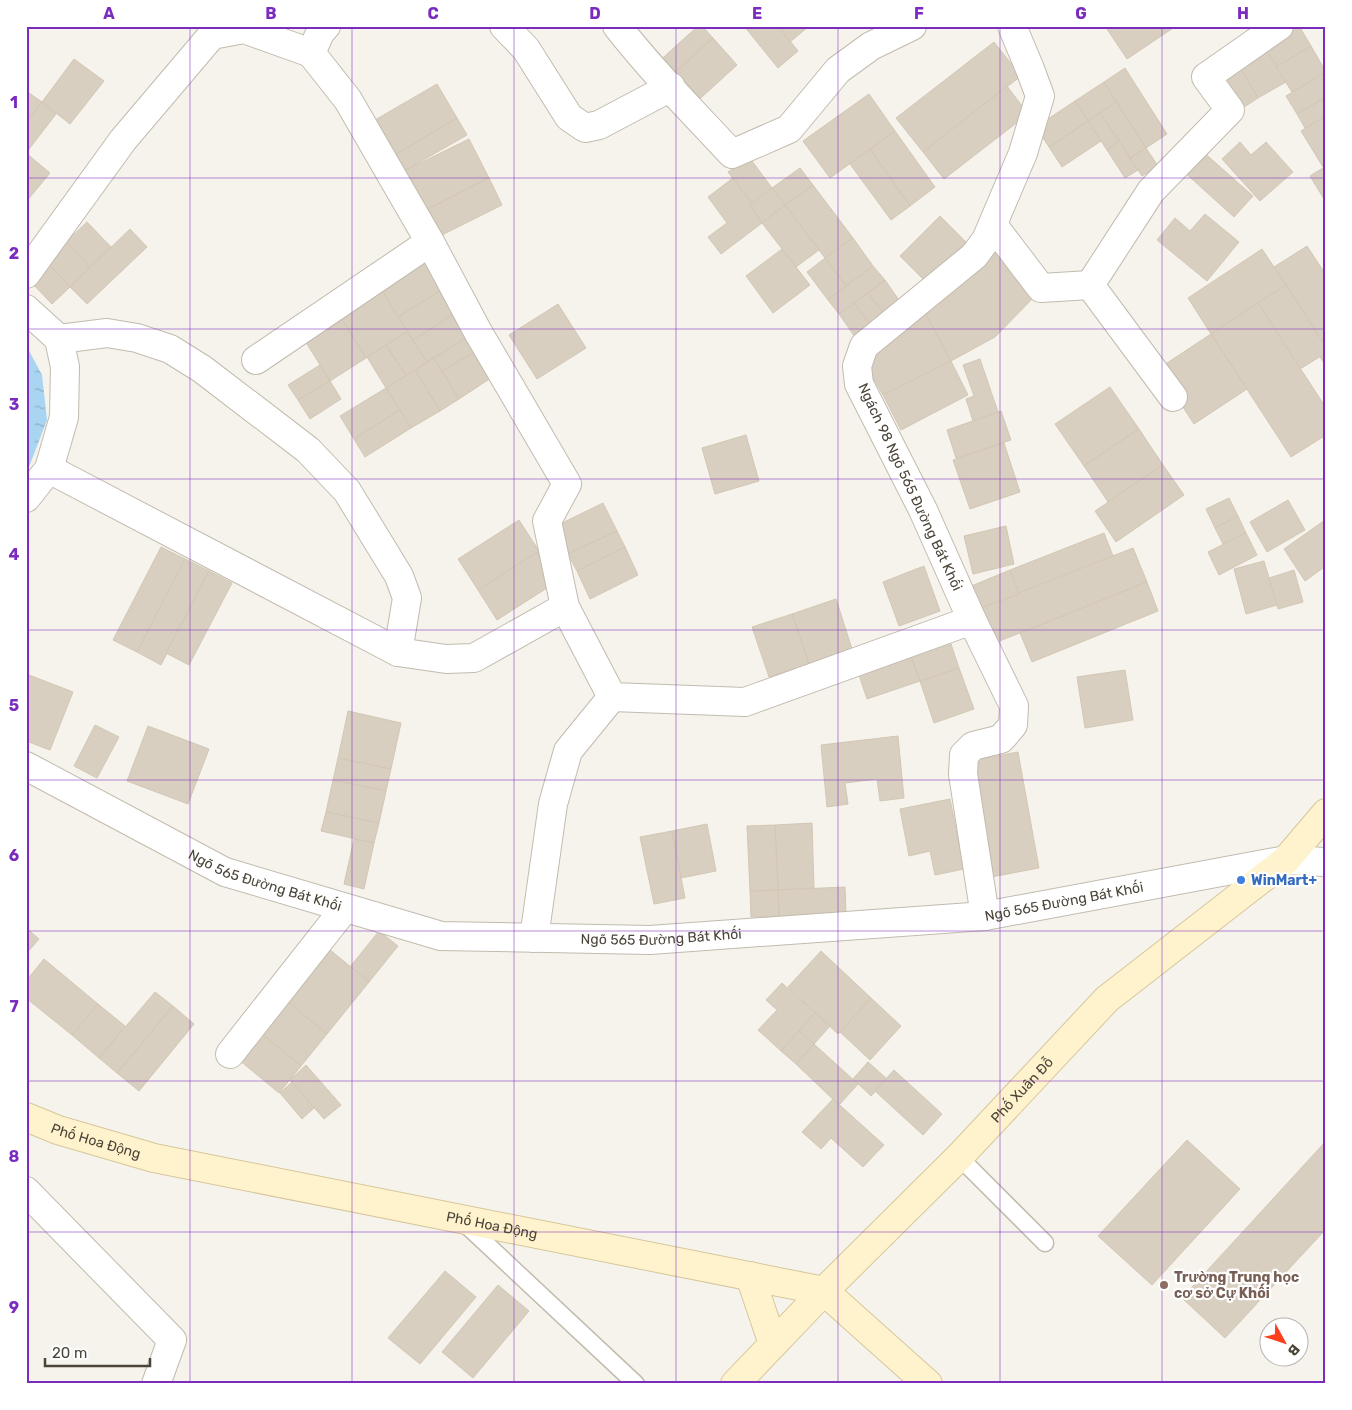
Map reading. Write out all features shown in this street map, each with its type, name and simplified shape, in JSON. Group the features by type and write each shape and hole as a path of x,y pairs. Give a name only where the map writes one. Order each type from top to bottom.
{"street":[{"path":"311,53 320,33 326,26"},
{"path":"504,26 526,48 570,116 585,128 599,124 671,87"},
{"path":"617,26 642,59 671,87 732,154 789,129 838,70 872,46 912,26"},
{"name":"Ngách 98 Ngõ 565 Đường Bát Khối","path":"985,916 963,774 964,755 973,746 1001,739 1013,726 1014,706 972,620 924,510 859,384 857,366 864,346 974,256 986,240 993,225 1024,153 1040,96 1012,26"},
{"path":"1090,285 1152,190 1230,110 1206,77 1278,26"},
{"path":"26,274 123,140 212,35 244,30 311,53 348,100 430,242 478,332 567,484 547,520 565,607 612,698"},
{"path":"993,225 1041,288 1090,285"},
{"path":"256,360 430,242"},
{"path":"1090,285 1173,397"},
{"path":"26,309 59,339 65,366 64,417 49,469 26,498"},
{"path":"59,339 107,333 137,338 170,349 238,395 308,450 347,491 398,576 407,598 398,652"},
{"path":"49,469 398,652 446,660 474,658 565,607"},
{"path":"612,698 745,702 972,620"},
{"path":"534,938 553,804 568,751 612,698"},
{"name":"Ngõ 565 Đường Bát Khối","path":"26,766 225,872 441,936 650,940 985,916 1286,860 1326,862"},
{"name":"Phố Xuân Đỗ","path":"735,1384 824,1291 959,1157 1107,999 1286,860 1326,813"},
{"path":"230,1054 345,908"},
{"name":"Phố Hoa Động","path":"26,1117 58,1130 154,1158 824,1291"},
{"path":"26,1191 172,1340 156,1384"},
{"path":"750,1276 773,1344"},
{"path":"824,1291 928,1384"}],"lane":[{"path":"959,1157 1045,1243"},
{"path":"460,1219 636,1384"}],"water":[{"path":"26,345 42,375 47,420 26,471"}],"building":[{"path":"698,26 702,26 713,38 668,79 655,65"},
{"path":"744,26 778,26 798,51 778,68"},
{"path":"778,26 809,26 790,42"},
{"path":"1105,26 1172,26 1173,28 1127,59"},
{"path":"1287,26 1299,26 1311,46 1276,67 1262,42"},
{"path":"713,38 737,65 692,106 668,79"},
{"path":"994,42 1021,76 923,152 896,118"},
{"path":"1262,42 1286,82 1258,98 1236,61"},
{"path":"1311,46 1326,72 1292,92 1276,67"},
{"path":"74,59 104,81 70,124 42,102"},
{"path":"1236,61 1258,98 1235,113 1212,75"},
{"path":"1125,68 1167,134 1146,148 1104,82"},
{"path":"1326,72 1326,97 1297,114 1286,96"},
{"path":"1104,82 1116,102 1088,121 1075,101"},
{"path":"437,84 457,118 395,155 375,120"},
{"path":"1007,86 1028,114 944,179 923,152"},
{"path":"26,91 42,102 26,123"},
{"path":"869,94 895,131 830,178 803,141"},
{"path":"1326,97 1326,116 1305,128 1297,114"},
{"path":"1075,101 1088,121 1049,147 1036,127"},
{"path":"42,102 56,114 26,153 26,123"},
{"path":"1116,102 1146,148 1130,158 1100,113"},
{"path":"1100,113 1119,141 1107,150 1088,121"},
{"path":"1326,116 1326,166 1323,167 1301,131"},
{"path":"457,118 467,135 404,171 395,155"},
{"path":"1088,121 1101,141 1062,167 1049,147"},
{"path":"895,131 935,187 910,206 870,149"},
{"path":"469,139 489,178 424,211 404,171"},
{"path":"1119,141 1138,170 1125,178 1107,150"},
{"path":"1240,142 1251,155 1266,142 1293,172 1260,201 1222,159"},
{"path":"1146,148 1158,166 1142,176 1130,158"},
{"path":"870,149 910,206 891,220 850,164"},
{"path":"1201,150 1253,196 1234,217 1182,170"},
{"path":"26,153 50,173 26,202"},
{"path":"749,157 772,188 752,204 728,172"},
{"path":"1326,166 1326,197 1324,199 1310,176"},
{"path":"800,168 813,185 785,205 772,188"},
{"path":"489,178 502,205 438,237 424,211"},
{"path":"733,178 752,204 750,205 762,223 721,254 708,237 727,223 708,197"},
{"path":"813,185 853,238 825,258 785,205"},
{"path":"772,188 785,205 762,223 750,205"},
{"path":"785,205 819,250 796,267 762,223"},
{"path":"1205,214 1239,242 1207,281 1157,240 1175,218 1190,231"},
{"path":"940,216 966,242 926,282 900,256"},
{"path":"87,222 111,247 90,267 66,242"},
{"path":"130,229 147,247 87,304 70,287"},
{"path":"853,238 873,266 846,286 825,258"},
{"path":"66,242 90,267 70,287 46,261"},
{"path":"988,242 1039,292 995,337 951,361 923,309"},
{"path":"1307,246 1326,275 1326,347 1274,267"},
{"path":"782,249 810,285 773,313 746,276"},
{"path":"1262,249 1286,285 1211,334 1188,298"},
{"path":"825,258 846,286 828,300 807,272"},
{"path":"425,259 443,289 398,317 380,287"},
{"path":"46,261 70,287 52,304 28,279"},
{"path":"873,266 885,280 839,314 828,300"},
{"path":"885,280 901,303 885,315 868,293"},
{"path":"1286,285 1326,347 1326,353 1300,369 1258,303"},
{"path":"380,287 407,332 366,358 338,313"},
{"path":"443,289 458,311 413,340 398,317"},
{"path":"868,293 885,315 871,326 854,303"},
{"path":"854,303 871,326 855,337 839,314"},
{"path":"1258,303 1326,408 1326,435 1291,457 1211,334"},
{"path":"558,304 586,348 537,379 509,335"},
{"path":"923,309 951,361 883,395 872,376 870,356"},
{"path":"458,311 472,334 427,362 413,340"},
{"path":"338,313 366,358 330,381 302,336"},
{"path":"407,332 427,362 406,376 386,345"},
{"path":"472,334 481,348 442,371 434,358"},
{"path":"1211,334 1247,389 1194,424 1158,369"},
{"path":"386,345 406,376 386,388 367,357"},
{"path":"481,348 497,374 459,399 442,371"},
{"path":"1326,353 1326,366 1320,357"},
{"path":"434,358 459,399 440,411 415,370"},
{"path":"980,359 998,412 973,421 966,399 974,396 963,365"},
{"path":"951,361 968,395 901,430 883,395"},
{"path":"320,365 330,381 298,400 288,385"},
{"path":"415,370 440,411 411,428 386,388"},
{"path":"330,381 341,399 310,419 298,400"},
{"path":"1110,387 1139,429 1084,466 1055,424"},
{"path":"386,388 400,410 354,439 340,416"},
{"path":"400,410 411,428 365,457 354,439"},
{"path":"1001,411 1011,440 956,458 947,430"},
{"path":"1139,429 1163,465 1108,502 1084,466"},
{"path":"746,435 759,481 715,494 702,448"},
{"path":"1004,443 1020,492 970,509 953,460"},
{"path":"1163,465 1184,495 1116,542 1095,511"},
{"path":"1229,498 1238,516 1215,528 1206,509"},
{"path":"1288,500 1305,530 1267,552 1250,522"},
{"path":"603,503 617,531 568,554 556,526"},
{"path":"1238,516 1246,533 1223,544 1215,528"},
{"path":"519,520 539,551 478,590 458,559"},
{"path":"1325,520 1326,572 1323,568 1305,581 1284,549"},
{"path":"1006,526 1014,564 973,574 964,536"},
{"path":"617,531 625,547 577,571 568,554"},
{"path":"1104,533 1113,556 1019,594 1010,570"},
{"path":"1246,533 1257,555 1219,575 1208,552"},
{"path":"161,547 185,559 137,652 113,640"},
{"path":"625,547 638,575 590,599 577,571"},
{"path":"1133,548 1147,582 992,644 978,609"},
{"path":"539,551 558,581 497,620 478,590"},
{"path":"185,559 209,571 161,665 137,652"},
{"path":"1264,561 1277,605 1246,614 1234,569"},
{"path":"924,566 940,611 899,626 883,582"},
{"path":"1010,570 1019,594 978,609 969,587"},
{"path":"1294,570 1303,602 1278,609 1269,578"},
{"path":"209,571 232,583 189,665 166,653"},
{"path":"1147,582 1158,611 1032,662 1020,633"},
{"path":"836,599 852,649 809,664 792,614"},
{"path":"792,614 809,664 769,677 752,627"},
{"path":"950,641 959,668 920,681 910,654"},
{"path":"910,654 920,681 867,699 858,672"},
{"path":"959,668 974,709 934,723 920,681"},
{"path":"1125,670 1133,720 1085,728 1077,677"},
{"path":"29,675 73,692 50,750 26,741 26,681"},
{"path":"348,711 401,723 391,769 338,758"},
{"path":"95,725 119,737 97,778 74,766"},
{"path":"148,726 209,749 188,804 127,781"},
{"path":"898,736 904,798 880,801 877,779 845,783 848,804 827,807 821,745"},
{"path":"1018,752 1039,868 986,878 966,762"},
{"path":"338,758 391,769 386,791 333,780"},
{"path":"333,780 386,791 379,823 326,812"},
{"path":"950,799 964,869 935,875 930,851 909,856 900,809"},
{"path":"326,812 379,823 374,843 321,831"},
{"path":"812,823 814,888 778,890 775,825"},
{"path":"707,824 716,871 681,878 672,831"},
{"path":"775,825 778,890 750,891 747,826"},
{"path":"672,831 685,898 654,904 640,837"},
{"path":"354,839 374,843 364,889 344,884"},
{"path":"845,887 846,913 779,916 778,890"},
{"path":"778,890 779,916 751,917 750,891"},
{"path":"26,928 39,939 26,954"},
{"path":"379,931 398,946 369,982 350,967"},
{"path":"329,949 369,982 327,1034 287,1001"},
{"path":"821,951 871,998 838,1034 788,987"},
{"path":"44,959 98,1004 72,1035 26,998 26,981"},
{"path":"782,983 815,1013 781,1051 758,1030 777,1010 766,1000"},
{"path":"155,992 173,1006 117,1073 99,1058"},
{"path":"871,998 901,1026 870,1060 840,1032"},
{"path":"287,1001 327,1034 301,1066 255,1028"},
{"path":"98,1004 125,1026 99,1058 72,1035"},
{"path":"173,1006 194,1024 139,1091 117,1073"},
{"path":"815,1013 830,1026 814,1044 799,1031"},
{"path":"255,1028 301,1066 279,1093 233,1055"},
{"path":"799,1031 814,1044 796,1064 781,1051"},
{"path":"814,1044 858,1084 839,1105 796,1064"},
{"path":"868,1062 887,1079 871,1096 853,1079"},
{"path":"306,1065 341,1105 324,1119 290,1080"},
{"path":"894,1070 942,1114 923,1135 875,1091"},
{"path":"292,1082 314,1108 302,1119 280,1093"},
{"path":"833,1099 884,1145 863,1167 831,1138 821,1149 802,1132"},
{"path":"1187,1140 1240,1189 1152,1285 1098,1236"},
{"path":"1326,1141 1326,1229 1225,1338 1182,1298"},
{"path":"445,1271 476,1297 420,1364 388,1338"},
{"path":"498,1285 529,1311 473,1378 442,1352"}],"place":[{"name":"WinMart+","path":"1241,880"},
{"name":"Trường Trung học cơ sở Cự Khối","path":"1164,1285"}]}
